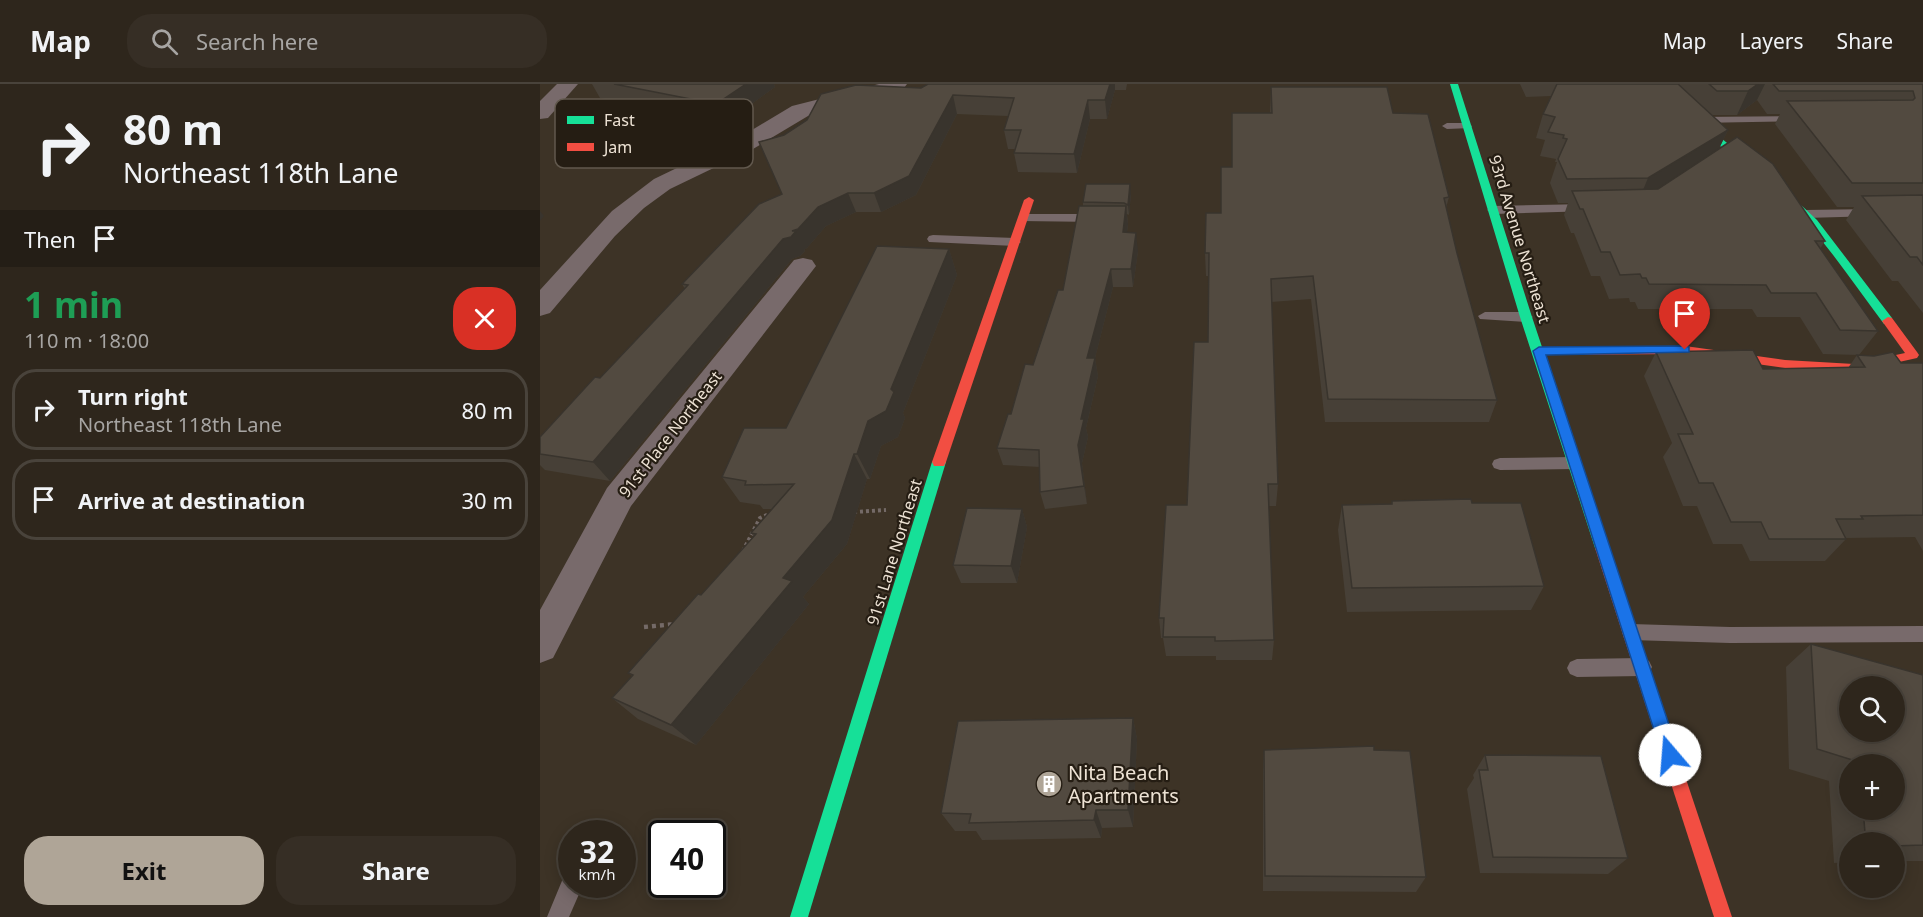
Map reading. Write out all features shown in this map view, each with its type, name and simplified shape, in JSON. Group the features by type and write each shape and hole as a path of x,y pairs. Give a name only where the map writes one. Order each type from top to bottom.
{"street":[{"path":"540,113 568,84"},
{"path":"753,139 798,112 830,102 885,90 897,84"},
{"name":"93rd Avenue Northeast","path":"1454,84 1526,317 1723,917"},
{"path":"1539,351 1685,350 1785,364 1854,368 1918,355 1814,222 1781,191 1726,153 1658,84"},
{"path":"540,307 617,221 650,192 692,168"},
{"name":"91st Lane Northeast","path":"799,917 933,481 1029,201"},
{"name":"91st Place Northeast","path":"540,646 619,497 802,266"}],"lane":[{"path":"1696,120 1812,119"},
{"path":"1447,126 1467,126"},
{"path":"1492,210 1597,208"},
{"path":"1805,214 1888,213"},
{"path":"1024,218 1114,219"},
{"path":"933,239 1015,242"},
{"path":"1485,316 1526,317"},
{"path":"1500,464 1574,464"},
{"path":"1631,632 1730,635 1923,634"},
{"path":"1577,668 1642,667"},
{"path":"558,917 566,898"}],"path":[{"path":"845,512 889,510"},
{"path":"739,559 760,518 776,512"},
{"path":"644,627 687,622"}],"building":[{"path":"614,84 746,84 724,99 690,99"},
{"path":"928,84 1110,84 1105,100 1088,100 1074,154 1014,153 1021,130 1004,130 1014,98 953,95 909,176 874,193 848,193 818,207 798,229 792,231 796,231 791,237 783,239 593,462 540,454 540,437 595,377 600,378 688,285 682,284 759,204 782,194 759,142 784,135 807,120 821,94 856,85 921,88"},
{"path":"1557,84 1678,84 1728,130 1648,178 1567,179 1558,159 1567,139 1563,138 1564,135 1548,132 1555,117 1543,114"},
{"path":"1709,84 1758,84 1748,91 1717,91"},
{"path":"1773,84 1923,84 1923,183 1852,183 1787,101 1913,100 1915,98 1913,91 1779,91"},
{"path":"1271,87 1387,87 1393,113 1428,114 1449,197 1444,198 1457,253 1497,400 1328,399 1313,276 1271,279 1278,484 1268,484 1274,640 1215,641 1215,637 1163,637 1164,618 1159,618 1166,505 1187,505 1194,342 1208,342 1209,253 1205,253 1206,213 1221,213 1221,167 1232,167 1232,113 1272,113"},
{"path":"1737,137 1773,164 1825,241 1815,241 1878,331 1840,330 1816,293 1771,293 1766,285 1649,284 1640,274 1620,275 1610,252 1601,252 1583,209 1580,209 1572,191 1658,189"},
{"path":"1086,184 1130,184 1128,205 1083,202"},
{"path":"1923,195 1923,265 1917,257 1910,257 1862,196"},
{"path":"1079,206 1126,206 1123,232 1136,233 1131,269 1111,269 1087,358 1095,358 1081,419 1084,419 1078,445 1084,486 1040,492 1039,450 997,448 1008,414 1011,414 1025,364 1033,365 1058,290 1063,290"},
{"path":"877,246 949,249 891,389 894,392 886,411 868,421 857,454 854,454 832,520 783,578 792,581 671,725 612,698 633,675 628,673 698,594 701,595 756,534 751,533 794,484 745,485 746,481 722,477 744,428 786,428"},
{"path":"1753,350 1763,369 1865,367 1857,355 1874,356 1893,352 1901,363 1923,363 1923,515 1861,516 1863,519 1836,519 1846,539 1769,539 1761,522 1731,522 1713,483 1699,483 1678,434 1693,434 1656,352"},
{"path":"1471,499 1472,503 1521,503 1544,586 1352,588 1342,505"},
{"path":"967,508 1022,509 1011,566 953,565"},
{"path":"1811,644 1923,675 1923,845 1905,846 1905,832 1865,832 1864,820 1905,820 1905,754 1839,754 1839,756 1817,749"},
{"name":"Nita Beach Apartments","path":"1133,718 1128,810 1096,810 1094,820 969,823 971,814 941,813 958,721"},
{"path":"1374,746 1374,750 1410,751 1426,877 1265,876 1264,750"},
{"path":"1485,755 1601,756 1628,858 1493,857 1479,770 1488,770"}],"traffic: fast":[{"path":"1454,84 1526,317 1602,548"},
{"path":"1658,84 1713,136 1781,191 1813,222 1888,321"},
{"path":"799,917 939,462"}],"traffic: jam":[{"path":"939,462 1029,200"},
{"path":"1539,351 1685,350 1785,364 1854,368 1913,355 1888,321"},
{"path":"1602,548 1723,917"}],"place":[{"name":"Nita Beach Apartments","path":"1049,784"}],"route":[{"path":"1670,755 1539,351 1685,350"}]}
